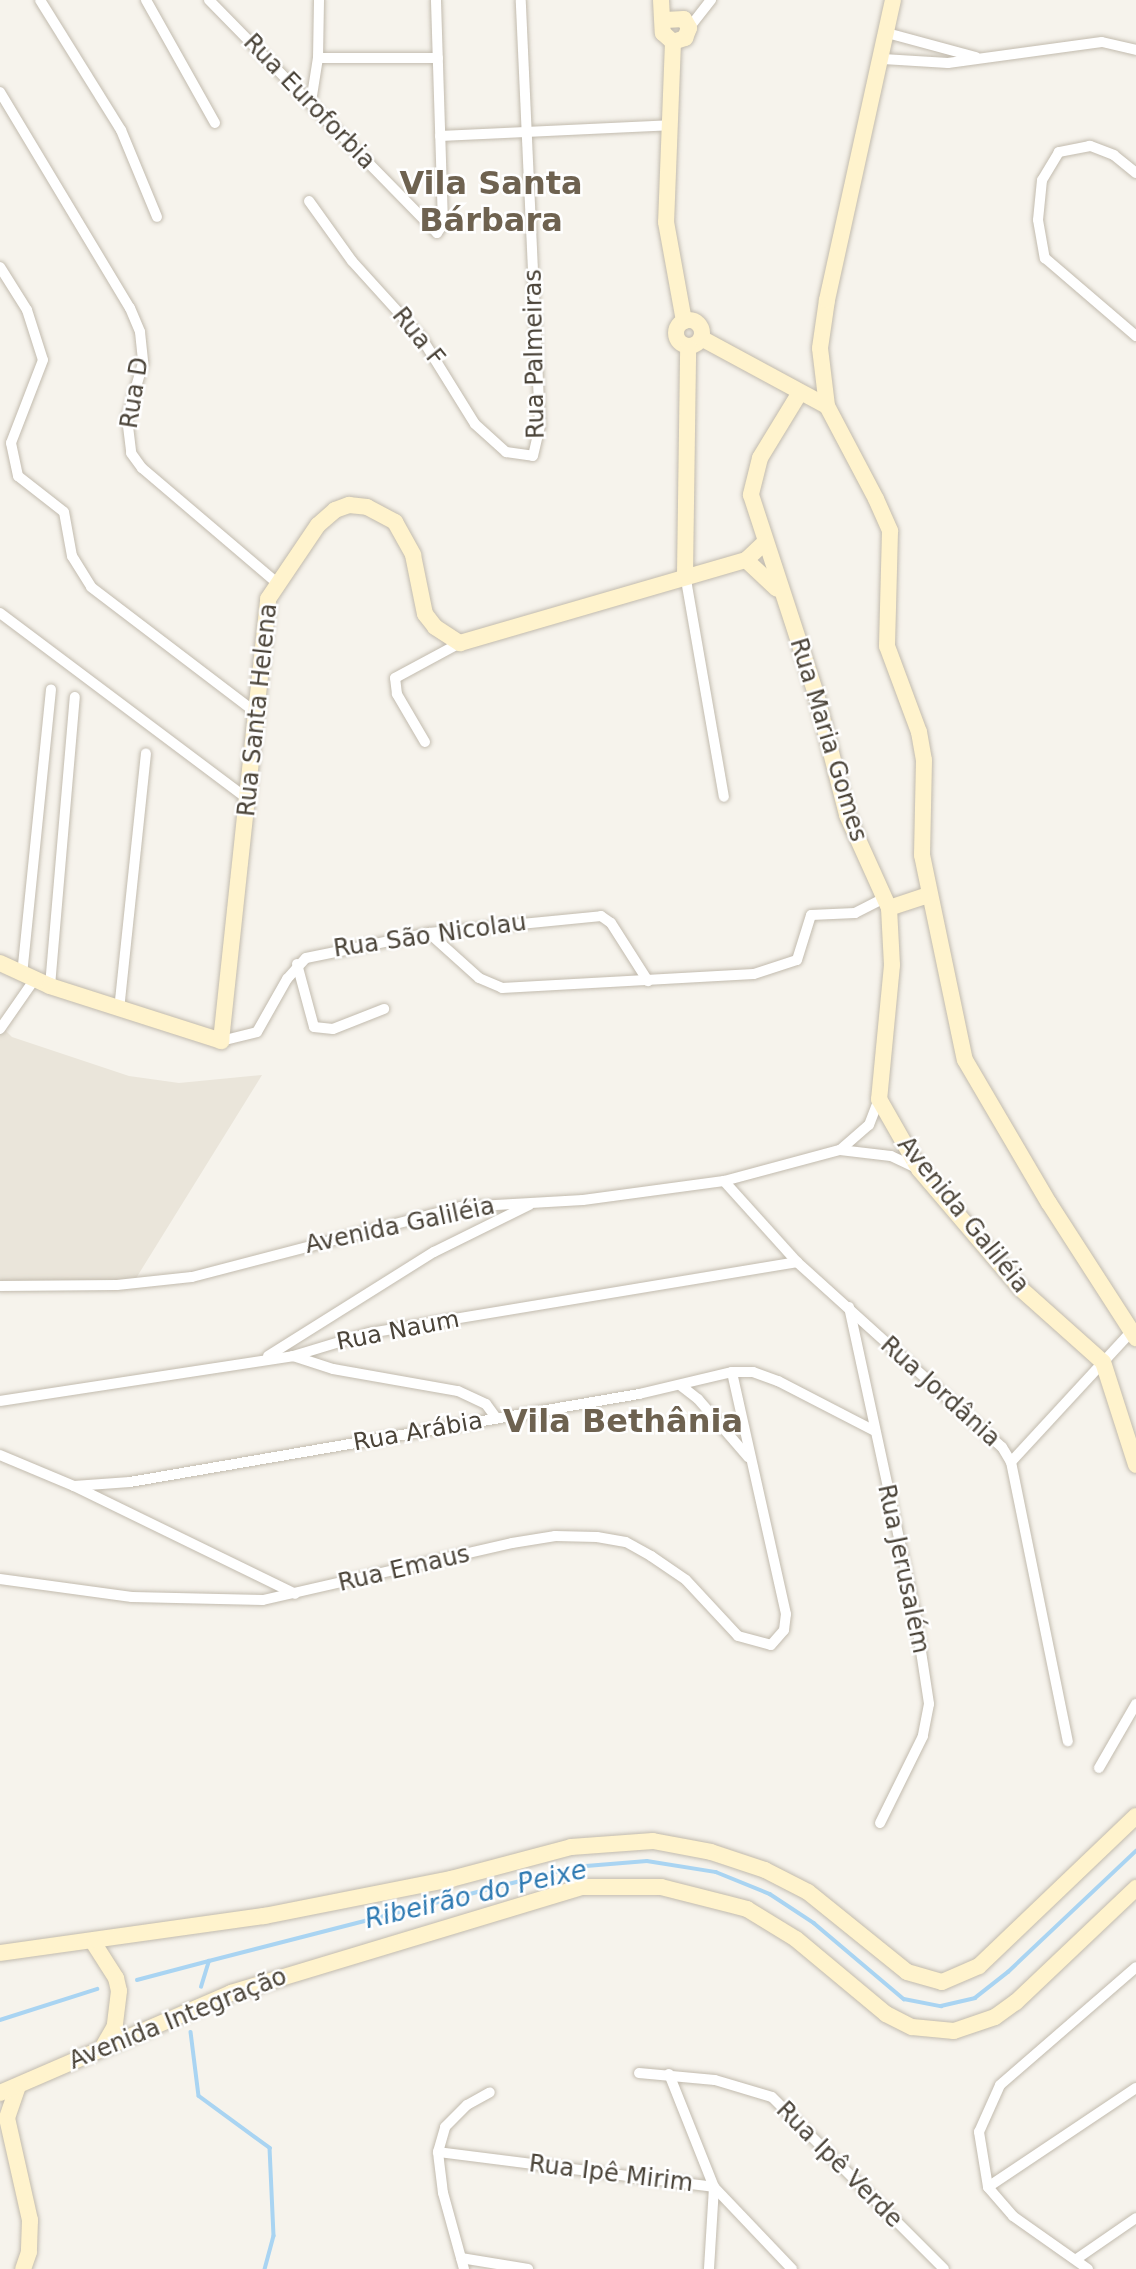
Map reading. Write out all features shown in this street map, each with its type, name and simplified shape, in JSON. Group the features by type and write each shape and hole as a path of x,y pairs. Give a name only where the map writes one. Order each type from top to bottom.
{"street":[{"path":"40,0 121,130 158,217"},
{"path":"146,0 215,123"},
{"name":"Rua Euroforbia","path":"209,0 312,102 437,233 443,224 440,136"},
{"path":"312,102 318,58 319,0"},
{"path":"436,0 440,136 527,134 670,125"},
{"name":"Rua Palmeiras","path":"522,0 540,425 533,456"},
{"path":"661,0 665,20 663,33 673,42"},
{"path":"673,42 683,40 711,0"},
{"path":"893,0 883,59 827,300 820,348 827,405 890,531 887,646 919,732 925,760 922,855 928,895 965,1060 1049,1203 1134,1334 1103,1362 1011,1462"},
{"path":"665,20 678,16 689,28"},
{"path":"887,33 976,57"},
{"path":"673,42 666,222 684,321 697,323 685,574 724,797"},
{"path":"883,59 930,64 1102,42 1136,50"},
{"path":"318,58 438,58"},
{"name":"Rua D","path":"0,92 130,308 139,332 143,363 127,418 131,453 142,468 276,582"},
{"path":"1136,173 1114,155 1090,146 1059,152 1042,180 1038,220 1045,258 1136,336"},
{"name":"Rua F","path":"309,201 352,261 421,337 475,424 506,452 533,456"},
{"path":"0,267 27,310 43,360 42,372 12,435 11,459 18,476 64,512 72,556 91,587 254,711"},
{"path":"695,342 799,394 827,405"},
{"name":"Rua Maria Gomes","path":"799,394 760,458 753,481 754,514 816,694 847,815 887,903 892,965 879,1099"},
{"name":"Rua Santa Helena","path":"220,1041 249,800 262,623 276,582 318,525 335,510 349,505 384,512 405,535 413,555 425,614 435,627 460,643"},
{"path":"425,742 397,694 395,678 460,643 685,574 746,560 764,542"},
{"path":"746,560 782,594"},
{"path":"0,614 249,800"},
{"path":"35,980 51,689"},
{"path":"0,1029 35,980 75,697"},
{"path":"119,1010 146,753"},
{"path":"429,933 479,978 502,988 754,974 787,966 803,953 805,926 811,915 855,913 928,895"},
{"name":"Rua São Nicolau","path":"298,964 318,952 429,933 601,916 611,923 648,981"},
{"path":"0,962 35,980 119,1010 220,1041 257,1032 298,964"},
{"path":"298,964 314,1027 333,1028 384,1009"},
{"path":"840,1150 869,1125 879,1099"},
{"name":"Avenida Galiléia","path":"879,1099 919,1169 1021,1289 1103,1362"},
{"path":"840,1150 891,1156 919,1169"},
{"name":"Avenida Galiléia","path":"0,1286 117,1285 192,1277 461,1208 724,1181 840,1150"},
{"name":"Rua Jordânia","path":"724,1181 797,1262 979,1421 1011,1462 1068,1741"},
{"path":"262,1359 434,1252 535,1202"},
{"name":"Rua Naum","path":"0,1401 293,1356 369,1333 797,1262"},
{"name":"Rua Jerusalém","path":"849,1307 873,1430 915,1612 929,1704 923,1735 880,1823"},
{"path":"293,1356 333,1369 458,1391 486,1404 496,1418"},
{"path":"1103,1362 1136,1465"},
{"path":"732,1372 750,1460"},
{"name":"Rua Arábia","path":"74,1486 130,1482 680,1385 732,1372 753,1372 778,1381 873,1430"},
{"path":"680,1385 698,1399 750,1460"},
{"path":"0,1455 74,1486 295,1594"},
{"name":"Rua Emaus","path":"0,1579 164,1599 263,1600 512,1543 555,1536 597,1537 626,1542 651,1556 686,1580 738,1636 771,1645 784,1630 786,1614 750,1460"},
{"path":"1099,1768 1136,1704"},
{"path":"0,1953 93,1942 371,1896 571,1847 653,1841 711,1852 765,1870 807,1892 906,1972 942,1982 962,1978 979,1966 1136,1816"},
{"name":"Avenida Integração","path":"0,2094 231,1993 582,1887 639,1884 680,1889 747,1909 796,1939 886,2014 912,2027 954,2031 995,2017 1016,2002 1136,1888"},
{"path":"93,1942 116,1978 119,1991 115,2026 103,2047"},
{"path":"1088,2269 1078,2258 1013,2216 988,2187 979,2133 1000,2085 1136,1967"},
{"name":"Rua Ipê Verde","path":"639,2073 669,2074 748,2087 772,2097 944,2269"},
{"path":"669,2074 714,2187 709,2269"},
{"path":"18,2086 5,2128 30,2220 29,2252 23,2269"},
{"path":"988,2187 1136,2088"},
{"path":"490,2092 467,2105 445,2127 438,2152 443,2193 462,2264 528,2269"},
{"name":"Rua Ipê Mirim","path":"438,2152 714,2187 792,2269"},
{"path":"1078,2258 1136,2218"}],"shaded area":[{"path":"0,1025 12,1037 129,1076 179,1083 262,1075 130,1288 0,1289"}],"waterway":[{"name":"Ribeirão do Peixe","path":"201,1987 209,1961 574,1867 647,1861 716,1872 770,1894 814,1923 904,1999 941,2006 975,1998 1008,1972 1136,1851"},
{"path":"137,1980 209,1961"},
{"path":"0,2020 97,1989"},
{"name":"Ribeirão do Peixe","path":"191,2032 199,2096 270,2148 274,2236 265,2269"}],"district":[{"name":"Vila Santa Bárbara","path":"491,202"},
{"name":"Vila Bethânia","path":"623,1421"}]}
